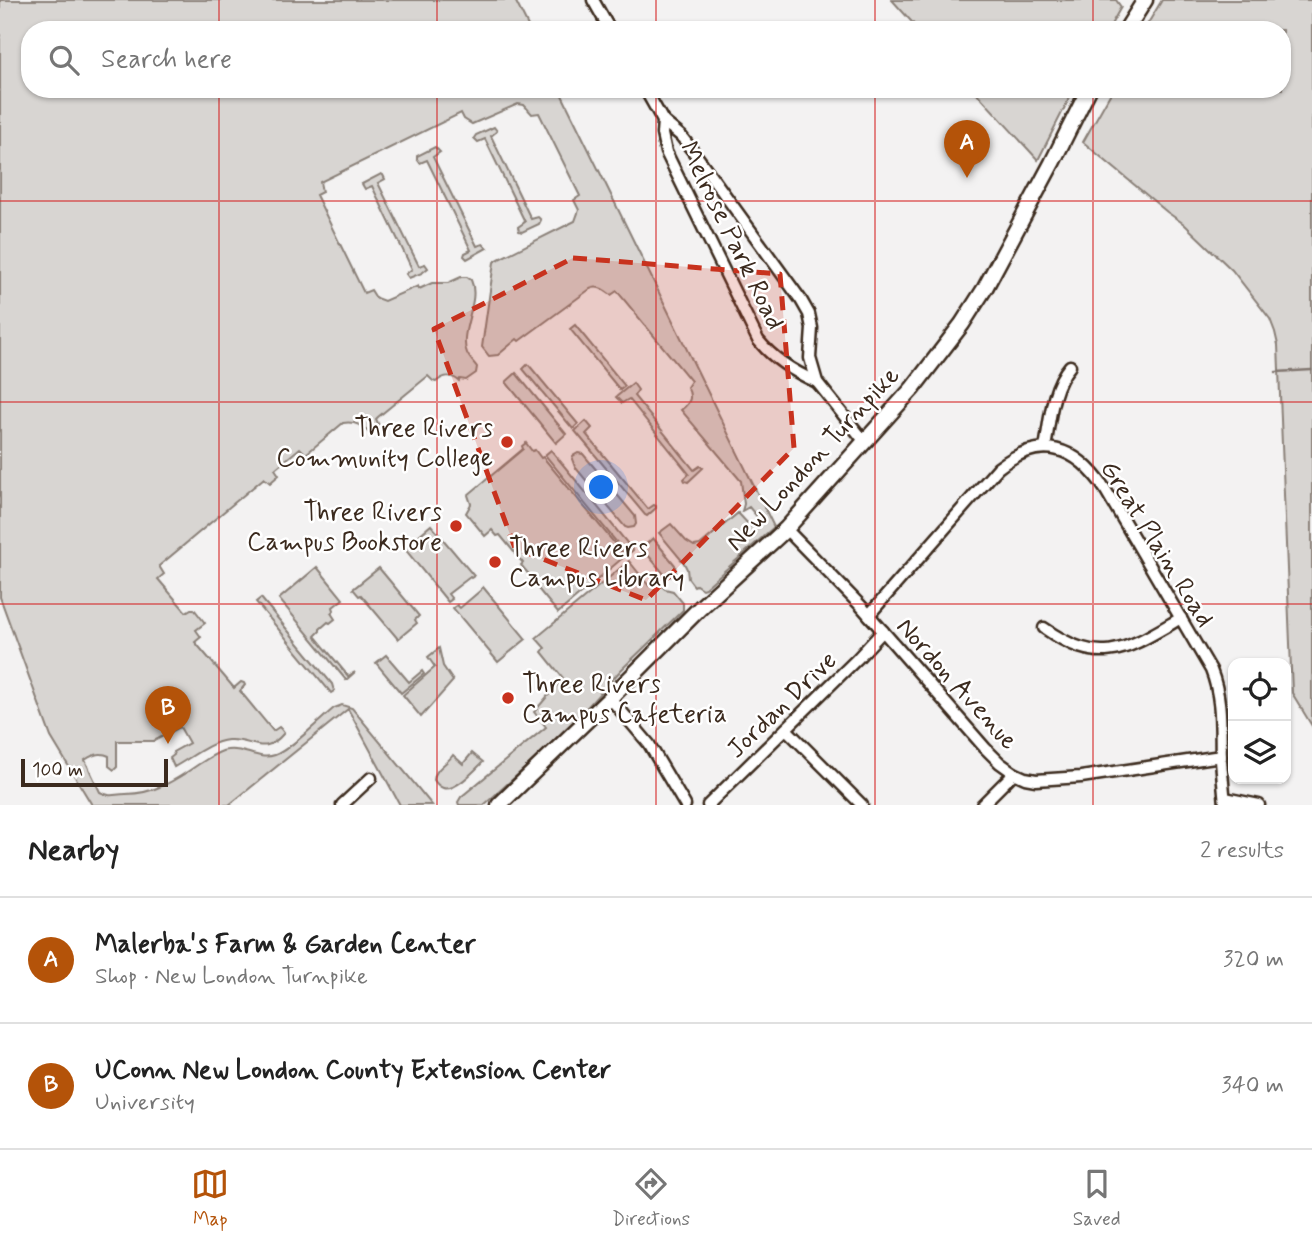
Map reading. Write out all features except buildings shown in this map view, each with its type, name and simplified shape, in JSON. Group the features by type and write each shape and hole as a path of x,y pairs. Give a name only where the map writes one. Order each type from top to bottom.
{"main road":[{"path":"1132,21 1145,0"},
{"name":"New London Turnpike","path":"499,805 700,608 786,529 912,389 940,355 985,288 1084,98"}],"street":[{"path":"593,0 605,21"},
{"name":"Melrose Park Road","path":"650,98 663,121 681,136 696,155 806,307 812,328 810,358 817,382 865,442"},
{"name":"Melrose Park Road","path":"663,121 662,134 666,152 758,340 771,355 787,367 817,382"},
{"path":"869,615 993,472 1020,454 1045,448 1057,389 1070,366"},
{"name":"Great Plain Road","path":"1045,448 1072,454 1094,474 1203,655 1216,685 1220,707 1225,802"},
{"name":"Nordon Avenue","path":"786,529 869,615 985,748 1014,773 1028,779 1054,780 1221,756"},
{"path":"1044,628 1074,646 1091,651 1107,651 1131,645 1181,618"},
{"name":"Jordan Drive","path":"708,805 883,631"},
{"path":"610,698 649,744 685,805"},
{"path":"786,729 862,805"},
{"path":"982,805 1014,773"},
{"path":"342,805 371,778"},
{"path":"1225,802 1259,805"}],"highlighted area":[{"path":"573,258 780,274 794,448 646,600 515,548 434,329"}],"shaded area":[{"path":"0,0 515,0 526,21 21,21 21,98 563,98 774,527 705,588 694,586 688,578 684,563 659,533 671,524 694,546 700,545 738,513 750,526 759,519 749,507 742,511 744,504 741,481 681,410 690,400 687,387 691,381 617,291 611,295 599,288 590,289 498,355 489,356 482,347 494,262 575,221 579,210 574,200 580,196 539,113 532,114 524,105 518,104 472,124 464,119 461,113 320,182 322,192 316,195 364,293 371,290 376,298 384,301 418,286 419,289 432,283 448,283 461,277 471,280 473,297 465,345 468,355 477,367 476,373 459,381 447,376 436,382 428,376 376,419 380,428 371,435 359,425 343,423 306,454 300,448 275,469 279,475 270,483 264,478 159,566 164,574 158,579 186,612 194,609 205,623 196,630 201,637 195,642 234,688 241,682 244,683 240,691 273,731 279,727 284,733 277,740 263,746 236,740 221,741 174,767 170,758 174,755 173,752 189,743 180,727 154,741 117,741 117,767 114,770 109,766 109,756 97,755 85,760 100,792 113,795 146,792 173,781 223,751 239,750 263,756 282,752 334,708 342,705 352,708 432,805 400,805 348,709 229,805 92,805 51,737 0,597"},
{"path":"892,0 1116,0 1121,7 1113,21 911,21"},
{"path":"1162,0 1312,0 1312,726 1292,693 1278,345 1270,319 1232,270 1184,224 1083,142 1108,98 1291,98 1291,21 1149,21"},
{"path":"981,98 1069,98 1038,160"},
{"path":"494,127 497,131 491,136 531,219 538,217 541,220 539,224 522,232 518,227 525,222 485,139 478,142 474,138"},
{"path":"435,147 440,152 433,157 477,246 483,244 487,248 467,259 465,253 471,250 427,160 420,163 417,159 417,156"},
{"path":"381,174 385,179 378,183 419,266 425,264 428,268 409,278 406,274 412,269 372,186 365,189 362,184"},
{"path":"575,325 625,386 620,390 570,329"},
{"path":"528,364 578,424 573,429 523,369"},
{"path":"516,373 566,434 556,443 506,382"},
{"path":"633,383 638,390 634,396 694,470 700,466 703,468 688,482 684,479 689,474 629,399 622,403 616,397"},
{"path":"586,421 592,428 586,434 648,509 656,506 647,516 575,431"},
{"path":"526,443 532,451 535,450 543,457 625,556 558,613 529,578 531,577 521,565 523,563 500,535 497,536 492,530 485,536 466,513 471,504 468,495 523,449 522,446"},
{"path":"551,450 633,550 627,555 545,455"},
{"path":"578,453 583,454 635,516 634,527 625,527 575,467 572,459"},
{"path":"431,525 474,576 448,594 452,599 448,602 404,548"},
{"path":"653,538 675,565 676,573 673,575 664,574 642,548"},
{"path":"629,561 649,586 656,581 665,589 673,591 683,603 683,610 621,670 581,714 484,805 459,805 461,797 546,727 534,712 563,678 542,652 545,648 536,638"},
{"path":"317,567 343,599 333,607 331,613 335,619 328,622 315,636 348,676 355,672 346,680 279,599"},
{"path":"379,568 419,616 415,620 417,623 398,639 353,589"},
{"path":"483,587 526,639 498,662 453,608 457,605 460,608"},
{"path":"261,598 332,684 334,691 331,693 256,602"},
{"path":"439,648 443,666 453,681 421,717 403,695 435,667 428,657"},
{"path":"386,655 409,682 422,671 424,674 401,693 376,663"},
{"path":"472,753 483,762 464,780 448,788 442,787 434,780 436,773 453,755 463,764"}],"waterway":[{"path":"1276,372 1312,370"}],"place":[{"name":"Malerba's Farm & Garden Center","path":"967,178"},
{"name":"Three Rivers Community College","path":"507,442"},
{"name":"Three Rivers Campus Bookstore","path":"456,526"},
{"name":"Three Rivers Campus Library","path":"495,562"},
{"name":"Three Rivers Campus Cafeteria","path":"508,698"},
{"name":"UConn New London County Extension Center","path":"168,744"}]}
